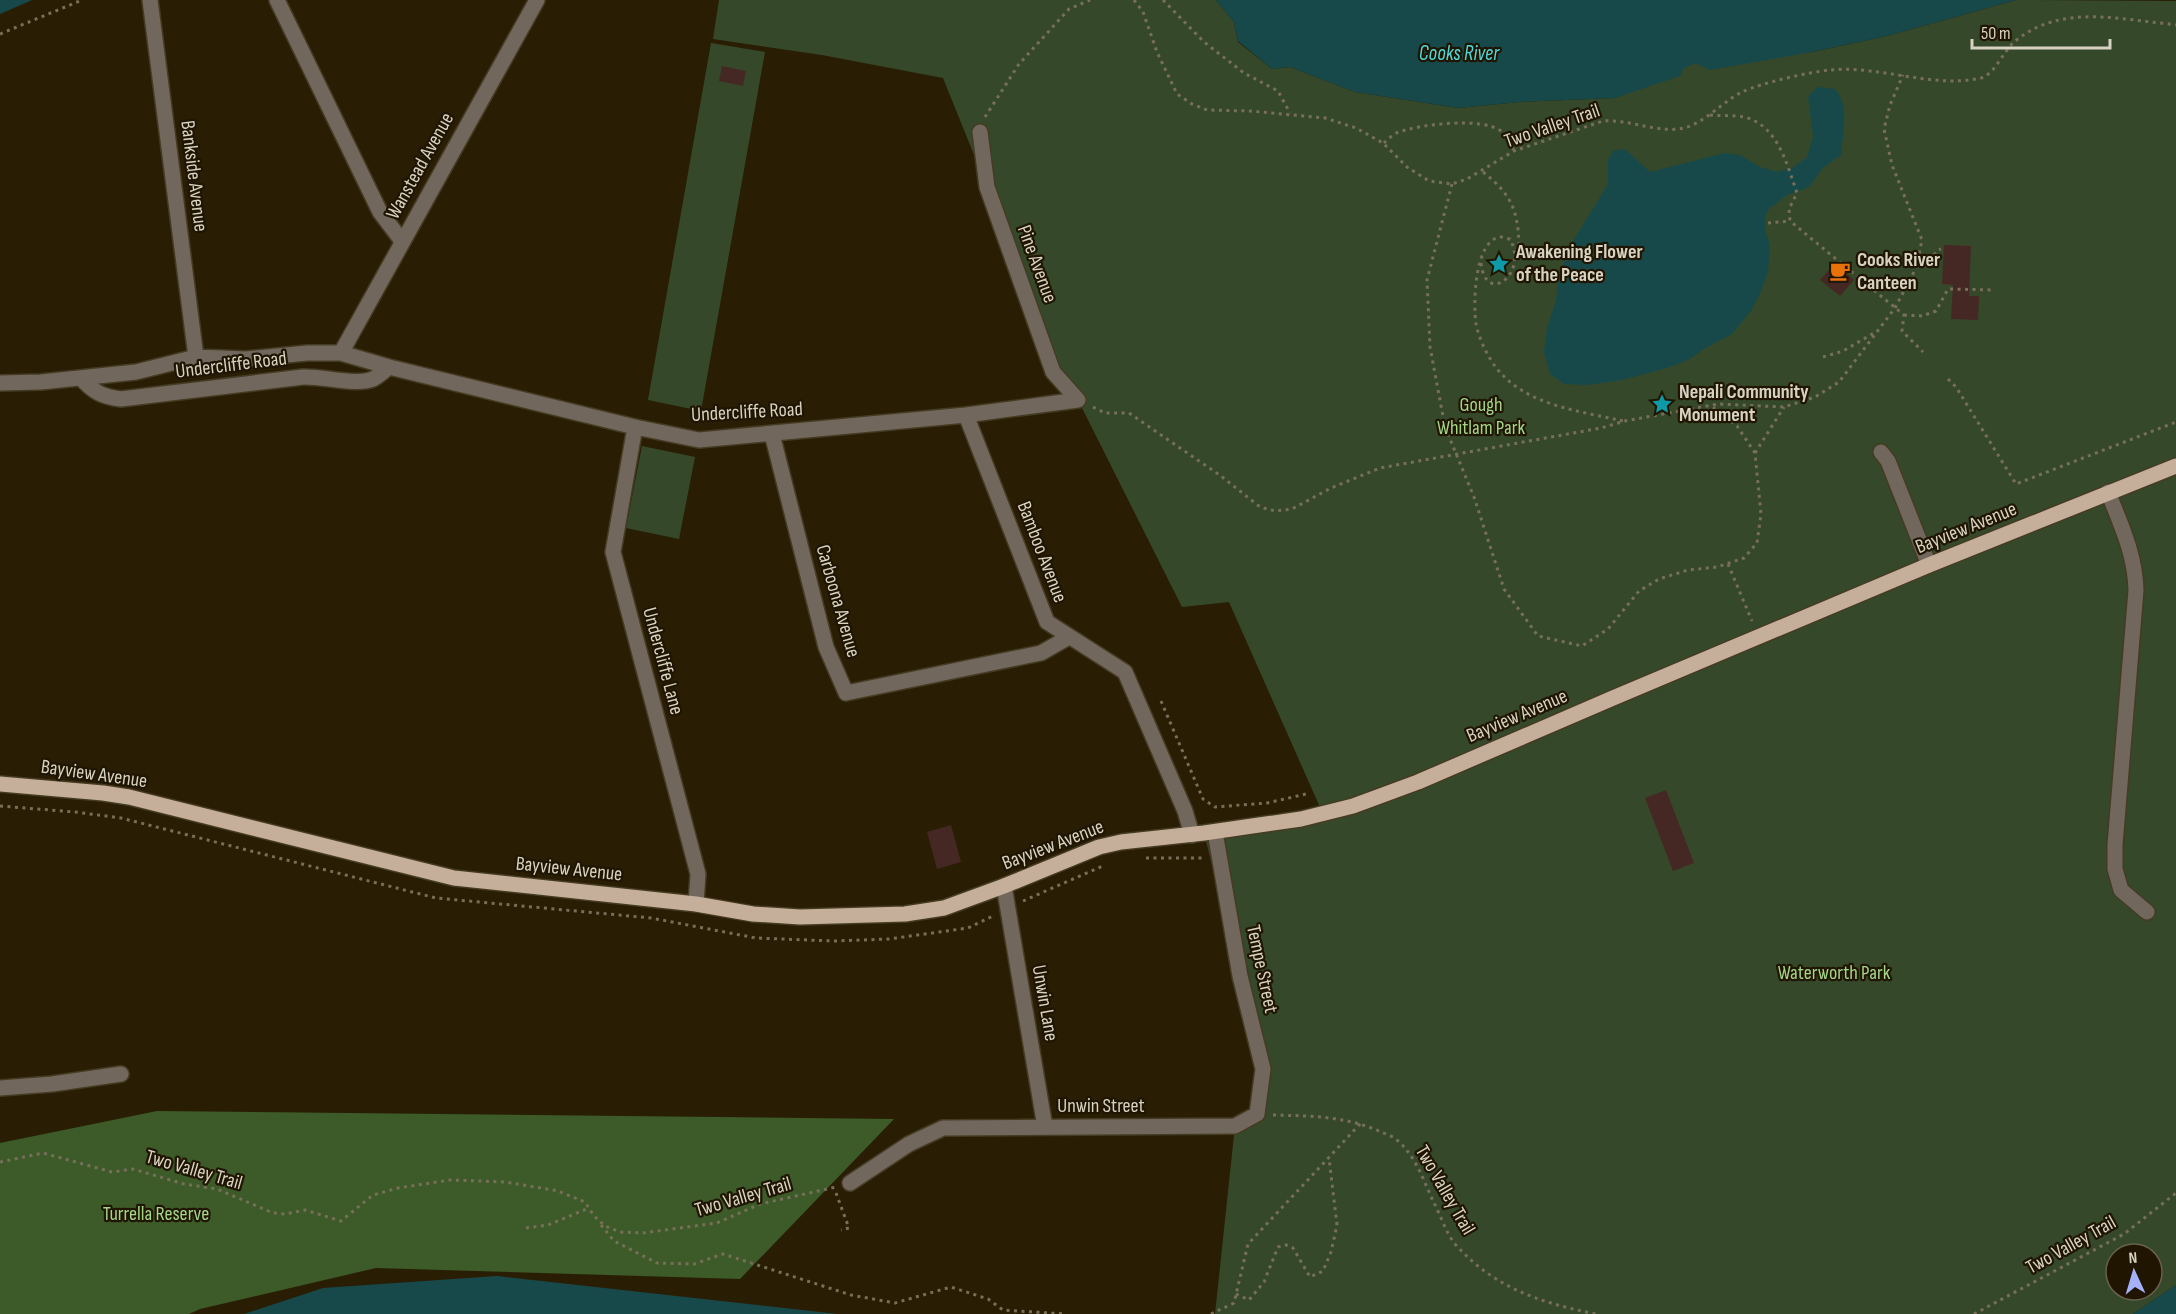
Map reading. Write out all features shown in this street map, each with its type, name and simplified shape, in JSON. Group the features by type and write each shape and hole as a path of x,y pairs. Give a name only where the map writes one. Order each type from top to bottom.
{"main road":[{"name":"Bayview Avenue","path":"0,784 129,797 454,878 696,904 753,914 800,916 905,914 944,908 1099,847 1121,842 1192,835 1301,819 1353,807 1418,782 1929,565 2176,466"}],"street":[{"name":"Bankside Avenue","path":"150,0 196,357"},
{"path":"277,0 380,212 402,241"},
{"name":"Wanstead Avenue","path":"341,353 537,0"},
{"name":"Pine Avenue","path":"980,132 987,187 1053,372 1078,400"},
{"name":"Undercliffe Road","path":"0,383 41,382 136,372 196,357 246,359 322,352 341,353 389,367 699,440 966,415 1078,400"},
{"name":"Undercliffe Road","path":"81,378 94,392 102,396 121,399 303,377 321,376 366,381 389,367"},
{"name":"Bamboo Avenue","path":"966,415 1047,622 1125,672 1185,812 1192,835"},
{"name":"Undercliffe Lane","path":"635,426 613,552 698,874 696,904"},
{"name":"Carboona Avenue","path":"772,434 826,647 846,693 1041,653 1069,638"},
{"path":"1881,452 1888,461 1929,565"},
{"path":"2108,492 2132,556 2136,590 2115,845 2115,869 2121,890 2147,912"},
{"name":"Tempe Street","path":"1215,832 1240,976 1263,1069 1257,1114"},
{"name":"Unwin Lane","path":"1004,886 1045,1127"},
{"path":"0,1088 52,1084 121,1074"},
{"name":"Unwin Street","path":"850,1183 909,1144 943,1128 1235,1126 1257,1114"}],"path":[{"path":"0,34 82,0"},
{"path":"980,132 987,112 1019,63 1069,9 1090,0"},
{"path":"1134,0 1143,12 1157,52 1177,94 1192,104 1207,110 1325,118 1356,128 1383,143 1407,167 1429,181 1452,184 1427,280 1430,347 1445,428 1474,497 1504,589 1538,636 1582,646 1608,629 1639,591 1659,579 1688,570 1728,564 1744,558 1756,543 1761,514 1755,453 1737,426 1710,405"},
{"path":"1163,0 1204,42 1244,73 1278,91 1290,114"},
{"name":"Two Valley Trail","path":"1452,184 1483,171 1514,151 1603,121 1616,120 1672,130 1687,127 1742,92 1802,75 1833,70 1944,80 1983,78 1993,70 2005,51 2026,33 2051,21 2070,17 2098,16 2176,26"},
{"path":"1078,400 1105,413 1129,413 1221,476 1260,507 1275,511 1292,509 1331,488 1380,468 1601,428 1625,421 1710,405 1784,407 1815,397 1839,382 1880,329 1896,308 1917,264 1922,240 1892,165 1884,129 1890,105 1903,75"},
{"path":"1709,115 1746,117 1772,135 1780,145 1797,193 1789,209 1790,220 1904,315 1922,316 1936,311 1948,289 1995,290"},
{"path":"1383,143 1396,132 1416,127 1482,123 1500,130 1508,138 1514,151"},
{"path":"1483,171 1499,184 1511,200 1518,222 1520,245 1515,248"},
{"path":"1768,223 1790,220"},
{"path":"1481,263 1483,275 1487,281 1496,285 1501,283 1511,275 1515,263 1515,248 1510,240 1501,237 1492,241 1481,263 1474,294 1476,326 1484,348 1497,370 1517,387 1539,400 1564,408 1625,421"},
{"path":"1917,264 1925,266 1941,249"},
{"path":"1904,315 1902,331 1923,352"},
{"path":"1822,357 1843,351 1880,329"},
{"path":"1948,379 1956,387 2016,484 2176,422"},
{"path":"1755,453 1784,407"},
{"path":"1728,564 1758,637"},
{"path":"1161,701 1203,799 1215,807 1267,803 1306,794"},
{"name":"Two Valley Trail","path":"1257,1114 1330,1117 1361,1123 1396,1139 1411,1156 1454,1242 1481,1268 1504,1285 1532,1297 1558,1306 1596,1314"},
{"path":"1211,1314 1234,1303 1248,1244 1361,1123"},
{"name":"Two Valley Trail","path":"0,1162 43,1153 112,1172 133,1169 184,1184 217,1189 273,1213 285,1214 305,1210 341,1221 373,1195 398,1188 450,1180 506,1182 558,1191 585,1202 594,1216 605,1226 620,1232 643,1233 717,1223 760,1204 850,1183"},
{"path":"1236,1294 1249,1300 1264,1282 1278,1247 1286,1245 1293,1248 1310,1277 1323,1271 1331,1252 1337,1225 1329,1158"},
{"name":"Two Valley Trail","path":"1974,1314 2124,1234 2176,1193"},
{"path":"838,1197 849,1228 841,1230"},
{"path":"526,1228 548,1225 589,1208"},
{"path":"594,1216 614,1241 657,1263 694,1264 723,1254 766,1266 818,1285 895,1303 951,1287 988,1299 1003,1310 1065,1314"}],"green space":[{"path":"719,0 1216,0 1234,22 1238,42 1272,69 1290,67 1355,92 1458,108 1519,102 1615,98 1695,63 1812,52 1887,36 2016,0 2176,1 2176,1285 2164,1293 2164,1242 2104,1242 2104,1302 2151,1302 2133,1314 1215,1314 1235,1126 1257,1114 1263,1069 1204,833 1323,814 1229,602 1182,607 1078,400 1053,372 987,187 943,78 822,55 713,39"},
{"path":"711,43 765,52 701,411 648,400"},
{"path":"642,446 695,457 679,539 626,528"},
{"name":"Turrella Reserve","path":"157,1111 894,1119 740,1279 376,1268 200,1309 189,1314 0,1314 0,1143"}],"water":[{"path":"0,0 32,0 0,14"},
{"name":"Cooks River","path":"1216,0 2016,0 1887,36 1812,52 1710,70 1695,63 1683,69 1680,76 1615,98 1519,102 1458,108 1355,92 1290,67 1272,69 1238,41 1234,22"},
{"path":"1817,87 1835,89 1843,103 1841,155 1823,168 1809,187 1787,195 1769,209 1766,215 1765,230 1770,245 1768,272 1751,311 1732,334 1688,360 1622,380 1587,385 1564,384 1550,374 1544,352 1547,328 1556,300 1559,275 1570,246 1608,184 1608,160 1613,151 1625,149 1650,172 1724,153 1740,155 1760,167 1778,172 1794,167 1807,157 1813,137 1808,97"},
{"path":"497,1276 838,1314 244,1314 323,1288"},
{"path":"2176,1285 2176,1314 2133,1314 2151,1302 2164,1302 2164,1293"}],"building":[{"path":"722,66 746,71 743,86 719,81"},
{"path":"1944,245 1971,246 1969,296 1979,296 1978,320 1951,319 1953,285 1942,284"},
{"path":"1835,263 1854,280 1840,296 1820,280"},
{"path":"1666,790 1694,863 1673,871 1645,798"},
{"path":"951,825 961,862 937,869 927,832"}],"place":[{"name":"Awakening Flower of the Peace","path":"1499,264"},
{"name":"Cooks River Canteen","path":"1840,271"},
{"name":"Nepali Community Monument","path":"1662,404"}],"park label":[{"name":"Gough Whitlam Park","path":"1481,416"},
{"name":"Waterworth Park","path":"1834,973"}]}
